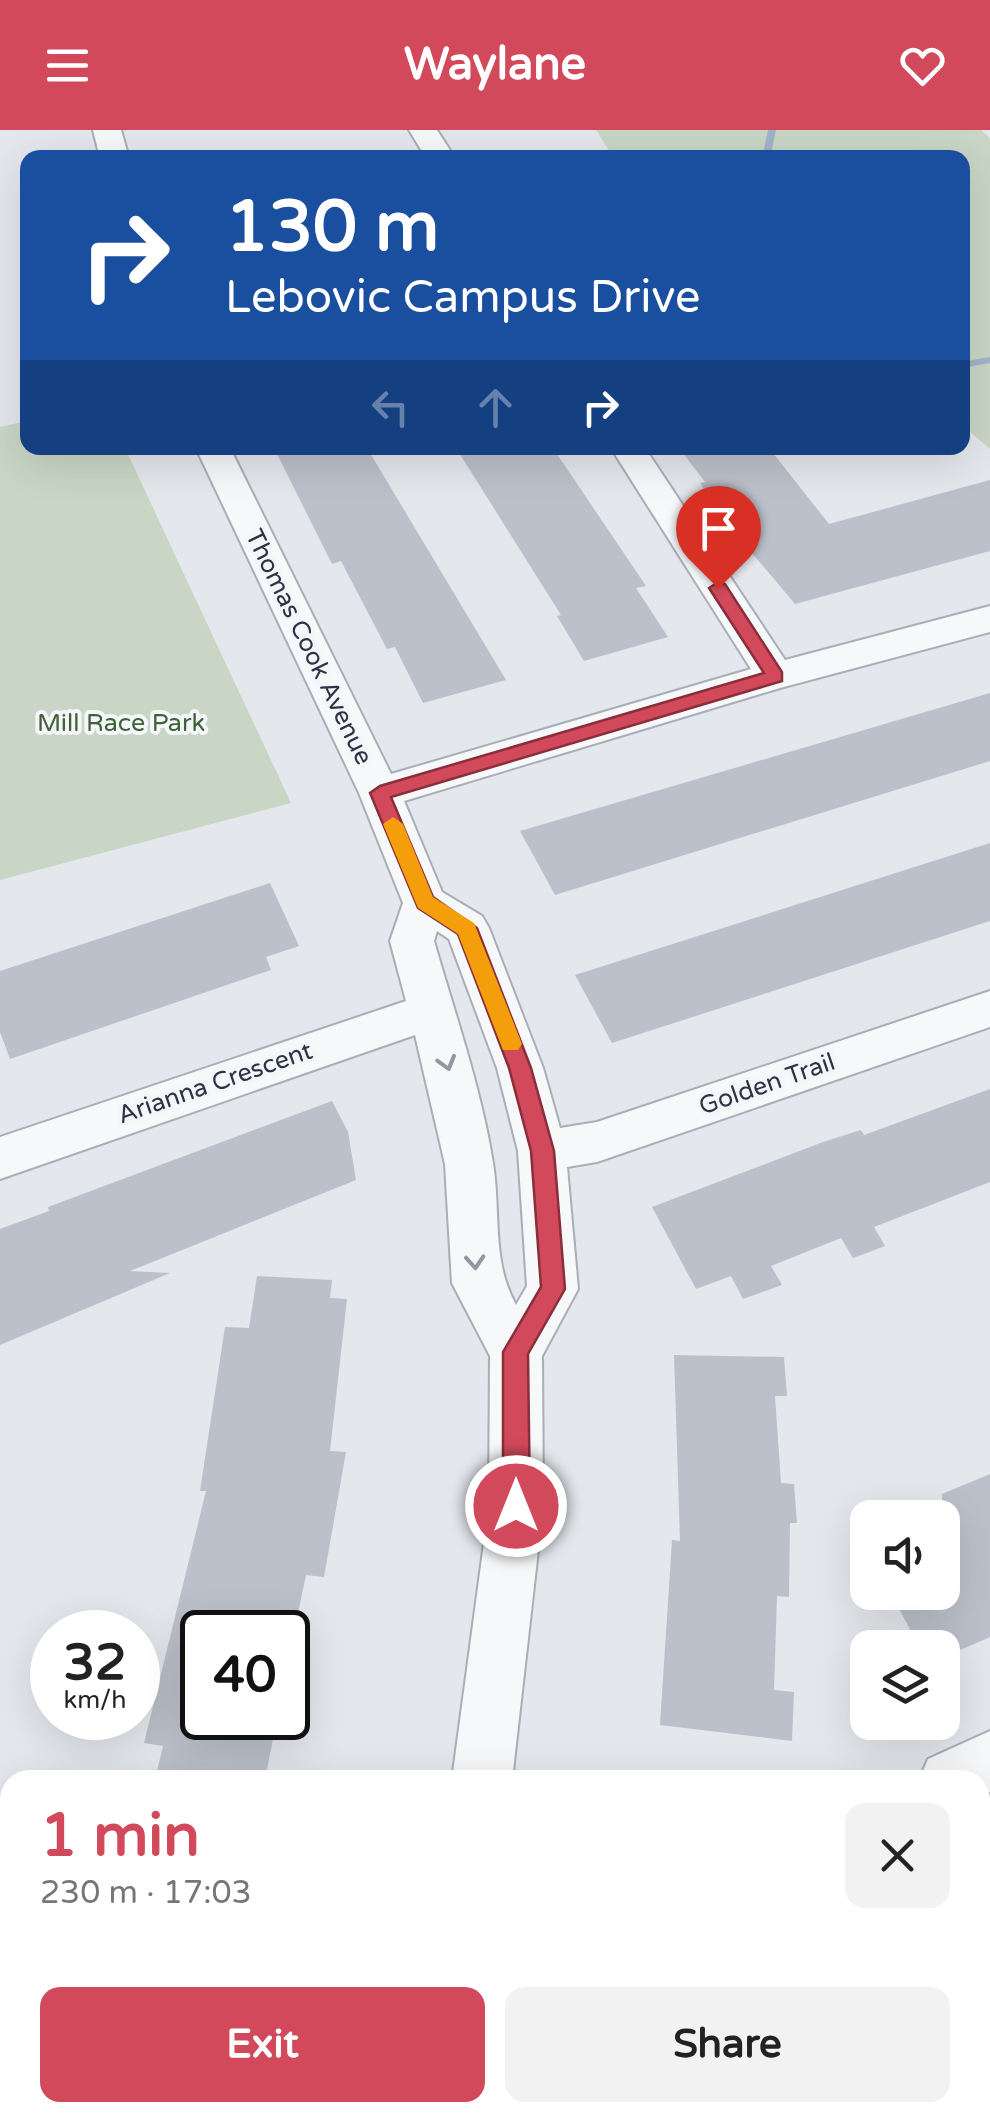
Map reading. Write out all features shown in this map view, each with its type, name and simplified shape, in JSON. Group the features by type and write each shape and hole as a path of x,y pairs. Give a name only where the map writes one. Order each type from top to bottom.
{"street":[{"name":"Thomas Cook Avenue","path":"216,455 380,793 425,902"},
{"path":"633,455 775,676"},
{"path":"380,793 775,676 990,618"},
{"path":"483,1770 516,1506 516,1352 553,1289 542,1151 520,1068 467,928 425,902 412,941 454,1087 469,1164 476,1284 516,1352"},
{"name":"Golden Trail","path":"542,1151 597,1142 990,1008"},
{"name":"Arianna Crescent","path":"0,1158 384,1024 432,1012"}],"green space":[{"path":"596,130 981,130 990,138 990,449 970,432 970,150 609,150"},
{"name":"Mill Race Park","path":"20,423 20,455 128,455 291,803 0,880 0,427"}],"building":[{"path":"278,455 371,455 506,680 423,703 395,647 387,649 341,561 332,564"},
{"path":"460,455 558,455 646,586 636,588 668,637 584,661 557,616 561,615"},
{"path":"684,455 775,455 829,524 990,480 990,551 795,604 726,522 700,483 705,482"},
{"path":"990,693 990,761 555,895 520,831"},
{"path":"990,843 990,921 612,1043 575,975"},
{"path":"270,883 299,946 266,957 271,970 10,1059 0,1032 0,971"},
{"path":"990,1089 990,1182 874,1227 885,1246 853,1258 841,1238 771,1266 782,1285 743,1299 731,1276 696,1289 652,1207 823,1142 861,1130 864,1135"},
{"path":"332,1101 348,1132 356,1180 130,1271 170,1273 0,1345 0,1229 49,1211 48,1207"},
{"path":"257,1276 332,1280 330,1298 347,1299 330,1451 346,1452 324,1577 306,1575 299,1610 180,1610 180,1740 273,1740 267,1770 157,1770 163,1746 144,1743 160,1740 160,1678 206,1491 200,1491 225,1327 249,1328"},
{"path":"674,1355 784,1357 787,1396 775,1396 781,1483 794,1484 797,1523 790,1523 789,1597 777,1596 774,1690 794,1692 792,1741 660,1725 672,1540 680,1541"},
{"path":"990,1474 990,1637 960,1650 960,1630 910,1630 900,1610 960,1610 960,1500 942,1500 942,1494"}],"waterway":[{"path":"768,150 772,130"},
{"path":"970,364 990,360"}],"slow traffic":[{"path":"393,824 425,902 467,928 511,1044"}],"route":[{"path":"516,1506 516,1352 553,1289 542,1151 520,1068 467,928 425,902 380,793 775,676 718,588"}]}
